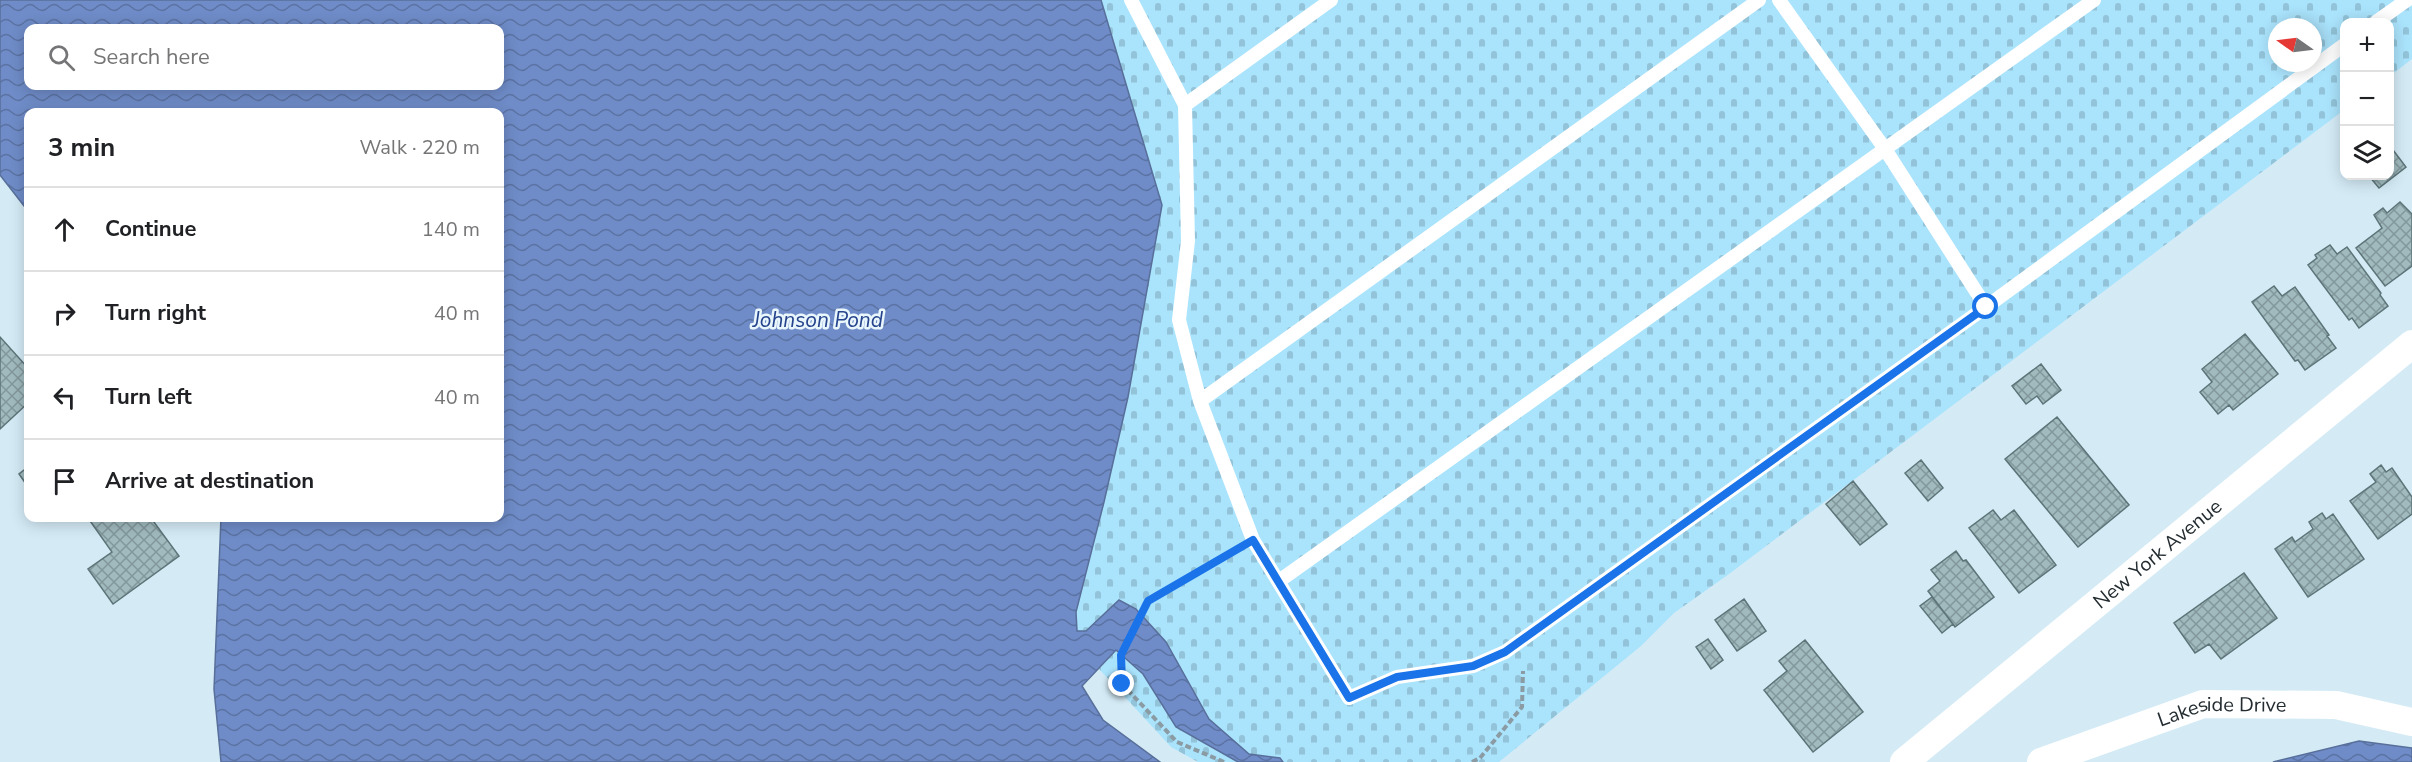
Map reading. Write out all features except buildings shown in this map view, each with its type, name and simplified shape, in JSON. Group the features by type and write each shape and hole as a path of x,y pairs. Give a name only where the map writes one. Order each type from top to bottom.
{"street":[{"name":"New York Avenue","path":"1904,762 2412,344"},
{"name":"Lakeside Drive","path":"2041,762 2203,704 2336,705 2412,722"}],"lane":[{"path":"1131,0 1185,105 1188,241 1179,320 1200,400 1253,540 1349,698 1397,677 1473,666 1505,652 1986,307 2340,48"},
{"path":"1185,105 1331,0"},
{"path":"1200,400 1759,0"},
{"path":"1779,0 1885,149 1986,307"},
{"path":"1279,581 2094,0"},
{"path":"2382,18 2407,0"}],"path":[{"path":"1224,762 1177,742 1122,684 1121,655 1148,601 1253,540"},
{"path":"1472,762 1480,758 1522,707 1523,669 1505,652"}],"green space":[{"path":"1101,0 2412,0 2412,59 2394,73 2394,18 2340,18 2340,113 1729,574 1674,613 1641,646 1499,762 1283,762 1280,758 1249,754 1209,719 1166,642 1119,600 1085,632 1077,631 1076,612 1104,502 1162,206"},
{"path":"1116,650 1143,674 1177,727 1238,762 1198,762 1171,747 1099,669"}],"water":[{"name":"Johnson Pond","path":"0,0 1101,0 1162,205 1128,397 1076,612 1077,631 1086,631 1119,600 1136,609 1166,642 1209,719 1249,754 1280,758 1283,762 1238,762 1176,727 1143,674 1116,650 1082,686 1103,720 1160,762 221,762 214,689 221,522 504,522 504,108 24,108 24,206 0,175"},
{"path":"2359,741 2412,748 2412,762 2273,762"}],"route":[{"path":"1122,684 1121,655 1148,601 1253,540 1349,698 1397,677 1473,666 1505,652 1986,307"}]}
